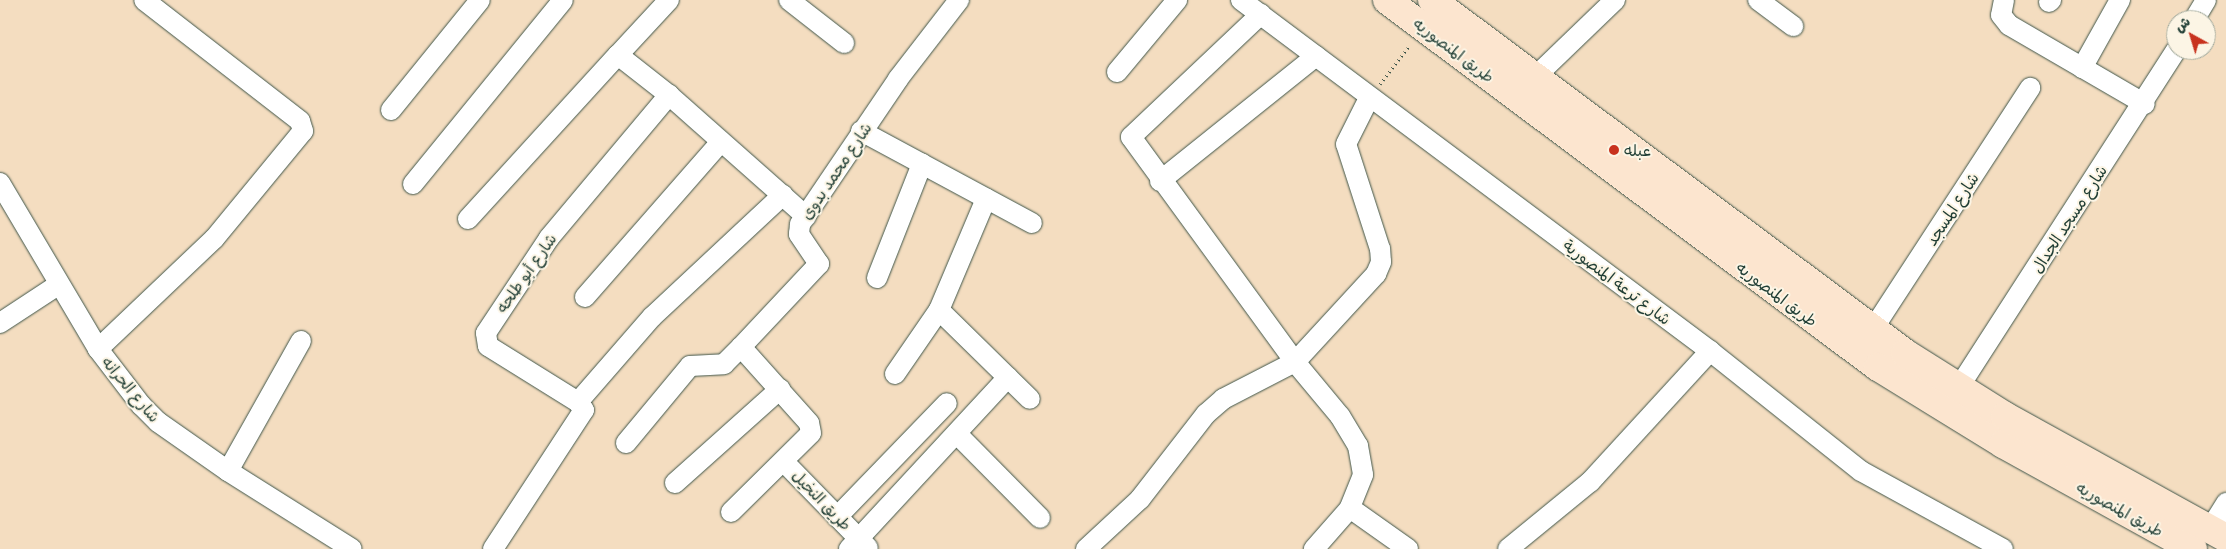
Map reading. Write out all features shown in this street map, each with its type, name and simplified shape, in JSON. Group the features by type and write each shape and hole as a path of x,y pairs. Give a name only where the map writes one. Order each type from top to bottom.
{"main road":[{"name":"طريق المنصوريه","path":"1387,0 1807,317 2003,444 2210,539"},
{"name":"طريق المنصوريه","path":"1432,0 1823,295 1959,387 2210,539"},
{"path":"1807,317 1823,295"}],"street":[{"path":"98,349 214,239 303,131 300,121 144,0"},
{"path":"391,110 480,0"},
{"path":"413,184 563,0"},
{"path":"468,219 668,0"},
{"path":"789,0 844,43"},
{"name":"شارع محمد بدوى","path":"741,347 819,264 799,234 806,216 861,131 959,0"},
{"path":"1117,72 1177,0"},
{"name":"شارع ترعة المنصورية","path":"1241,0 1316,56 1373,93 1710,351 1861,471 2003,549"},
{"path":"1535,77 1615,0"},
{"path":"1758,0 1793,26"},
{"path":"2004,0 2001,15 2009,25 2145,104"},
{"path":"2082,68 2120,0"},
{"path":"1261,14 1132,132 1131,142 1295,362 1340,416 1358,446 1363,475 1350,508 1314,549"},
{"path":"618,55 669,95 720,143 806,216"},
{"path":"1160,181 1316,56"},
{"name":"شارع مسجد الجدال","path":"1959,387 2145,104 2170,60"},
{"name":"شارع المسجد","path":"1873,329 2030,88"},
{"path":"1086,549 1140,499 1206,414 1223,399 1295,362 1381,262 1346,144 1373,93"},
{"name":"شارع أبو طلحه","path":"578,402 496,352 485,341 486,333 549,238 669,95"},
{"path":"861,131 1032,223"},
{"path":"585,297 720,143"},
{"path":"877,278 922,164"},
{"name":"شارع الحرانه","path":"0,183 58,285 98,349 158,422 228,471 352,549"},
{"path":"493,549 581,419 584,410 578,402 652,317 782,195"},
{"path":"895,374 939,310 986,199"},
{"path":"0,323 58,285"},
{"path":"939,310 1030,399"},
{"path":"228,471 301,341"},
{"path":"626,443 690,366 724,364 741,347 780,389 811,427 809,438 731,512"},
{"path":"1508,549 1590,482 1710,351"},
{"path":"859,546 1008,377"},
{"path":"675,482 780,389"},
{"path":"837,516 947,403"},
{"path":"957,434 1040,518"},
{"name":"طريق النخيل","path":"784,462 837,516 859,546"},
{"path":"2210,539 2226,503"},
{"path":"1350,508 1408,549"}],"path":[{"path":"1373,93 1408,49"}],"place":[{"name":"عبله","path":"1614,150"}]}
